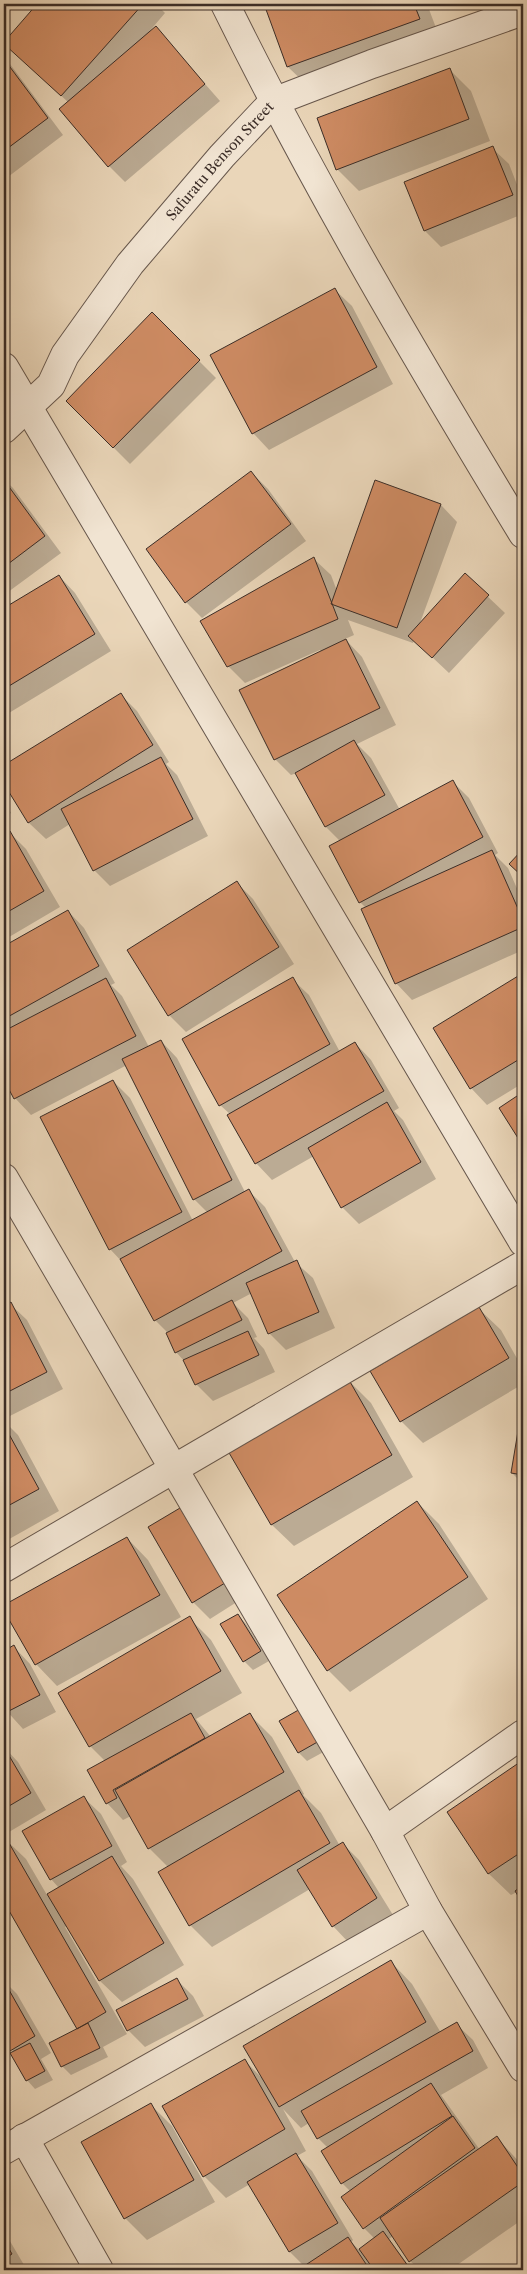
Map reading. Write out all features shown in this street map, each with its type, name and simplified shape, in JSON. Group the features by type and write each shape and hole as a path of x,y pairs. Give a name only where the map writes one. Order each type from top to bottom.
{"street":[{"path":"225,4 273,102 455,422 523,534"},
{"name":"Safuratu Benson Street","path":"4,428 51,385 66,355 130,264 222,156 273,102 372,64 523,11"},
{"path":"4,367 523,1242"},
{"path":"4,1178 385,1831 428,1911 523,2068"},
{"path":"4,1568 523,1265"},
{"path":"385,1831 523,1734"},
{"path":"99,2270 14,2144 428,1911"}],"building":[{"path":"37,4 143,4 61,96 4,44"},
{"path":"264,4 414,4 420,19 287,67"},
{"path":"156,26 205,84 108,167 59,109"},
{"path":"4,59 48,118 4,151"},
{"path":"450,68 469,119 336,170 317,118"},
{"path":"493,146 513,195 424,231 404,182"},
{"path":"335,288 377,367 252,434 210,355"},
{"path":"152,312 200,360 113,448 66,401"},
{"path":"251,471 291,524 185,603 146,549"},
{"path":"4,480 45,536 4,567"},
{"path":"375,480 441,504 397,628 331,604"},
{"path":"314,557 338,619 227,667 200,621"},
{"path":"465,573 489,595 432,658 408,636"},
{"path":"59,575 95,634 4,689 4,608"},
{"path":"346,639 380,708 274,760 239,690"},
{"path":"121,693 153,745 28,823 4,784 4,765"},
{"path":"354,740 385,795 325,827 295,773"},
{"path":"161,757 193,819 93,871 61,809"},
{"path":"453,780 483,837 359,903 329,846"},
{"path":"10,831 44,891 4,914 4,835"},
{"path":"523,849 523,877 509,864"},
{"path":"492,850 523,920 523,927 395,984 361,909"},
{"path":"237,881 279,947 168,1016 127,950"},
{"path":"68,910 99,966 4,1019 4,946"},
{"path":"523,973 523,1057 470,1089 433,1028"},
{"path":"293,977 330,1044 219,1106 182,1039"},
{"path":"106,978 136,1036 14,1099 4,1080 4,1031"},
{"path":"161,1040 232,1180 193,1200 122,1059"},
{"path":"355,1042 384,1091 255,1164 227,1115"},
{"path":"113,1080 182,1212 109,1250 40,1117"},
{"path":"523,1092 523,1146 499,1108"},
{"path":"387,1102 421,1162 341,1208 308,1148"},
{"path":"249,1189 282,1251 154,1321 120,1259"},
{"path":"297,1260 319,1312 268,1334 246,1283"},
{"path":"232,1300 242,1320 175,1353 166,1333"},
{"path":"11,1302 47,1372 4,1394 4,1306"},
{"path":"479,1307 509,1358 400,1422 370,1371"},
{"path":"248,1331 259,1355 195,1385 183,1360"},
{"path":"349,1380 392,1455 271,1525 228,1451"},
{"path":"523,1401 523,1475 511,1473"},
{"path":"4,1425 39,1489 4,1508"},
{"path":"417,1501 468,1577 327,1671 277,1595"},
{"path":"180,1508 225,1583 192,1603 148,1527"},
{"path":"127,1537 160,1595 35,1665 4,1611 4,1605"},
{"path":"238,1614 261,1651 243,1662 220,1624"},
{"path":"190,1616 221,1671 89,1747 58,1693"},
{"path":"14,1645 40,1695 5,1713 4,1651"},
{"path":"302,1708 321,1740 298,1753 279,1721"},
{"path":"191,1713 205,1738 113,1790 117,1798 106,1804 87,1770"},
{"path":"250,1713 284,1772 148,1849 115,1790"},
{"path":"4,1747 31,1793 4,1809"},
{"path":"523,1760 523,1851 488,1874 447,1812"},
{"path":"299,1790 330,1843 189,1926 158,1872"},
{"path":"84,1796 112,1846 50,1880 22,1831"},
{"path":"5,1836 106,2012 77,2029 4,1902"},
{"path":"343,1842 377,1898 332,1927 297,1870"},
{"path":"112,1856 164,1943 99,1981 47,1894"},
{"path":"523,1885 523,1904 515,1891"},
{"path":"391,1960 426,2022 279,2107 243,2046"},
{"path":"177,1978 188,1999 127,2031 116,2010"},
{"path":"4,1981 35,2036 10,2051 4,2040"},
{"path":"457,2022 473,2051 317,2139 301,2111"},
{"path":"88,2023 100,2048 61,2067 49,2043"},
{"path":"30,2043 45,2071 26,2081 10,2053"},
{"path":"245,2059 285,2129 203,2177 162,2106"},
{"path":"431,2083 452,2116 341,2184 321,2151"},
{"path":"151,2103 194,2180 124,2219 81,2142"},
{"path":"453,2116 475,2148 363,2229 341,2197"},
{"path":"497,2136 523,2175 523,2182 409,2262 380,2218"},
{"path":"296,2153 338,2223 289,2252 247,2182"},
{"path":"383,2231 408,2266 402,2270 374,2270 359,2249"},
{"path":"348,2237 370,2270 298,2270"},
{"path":"4,2240 12,2254 4,2259"},
{"path":"436,2265 439,2270 427,2270"}]}
